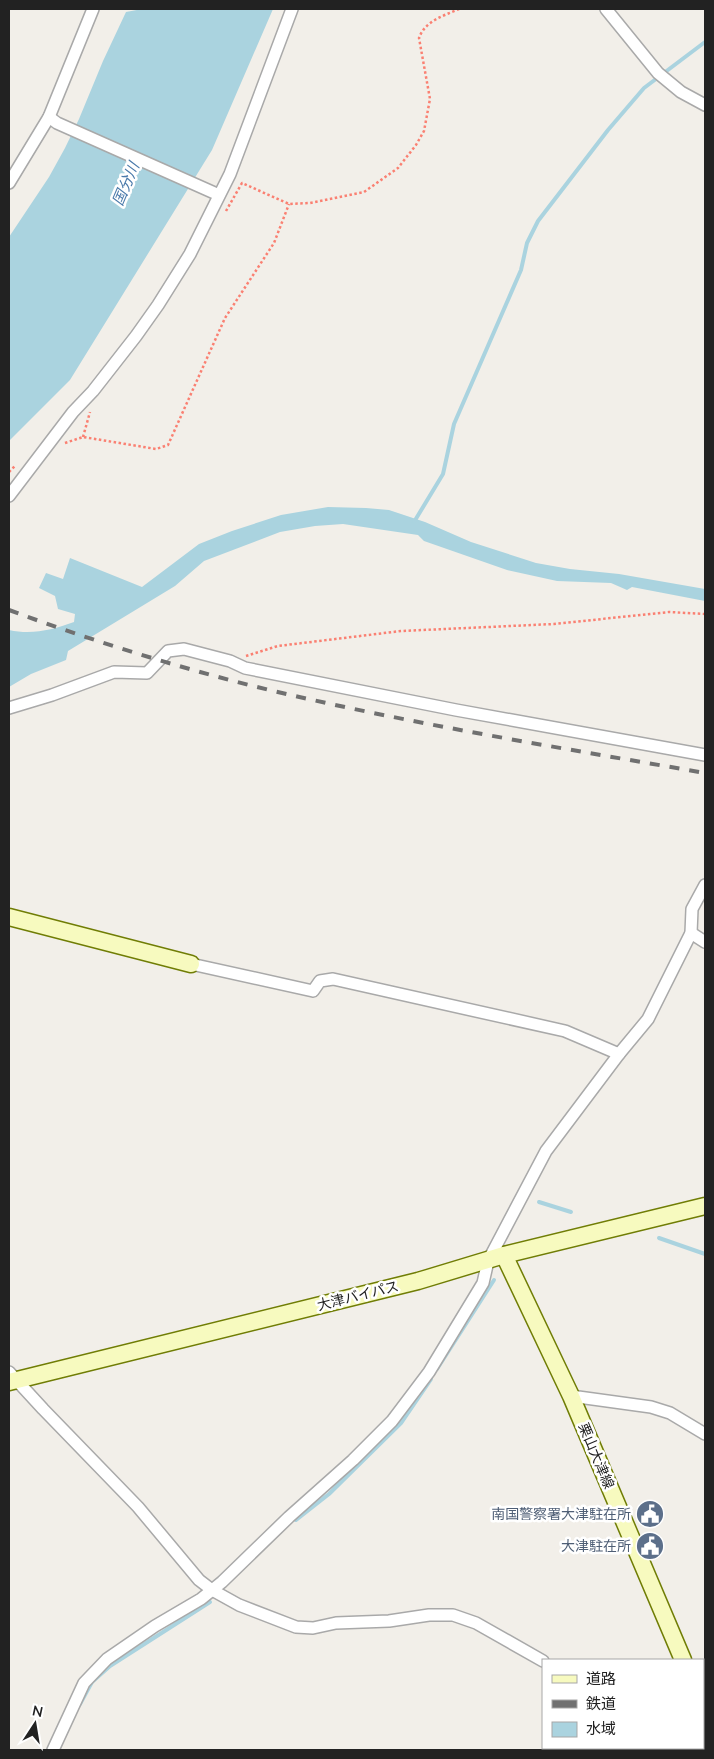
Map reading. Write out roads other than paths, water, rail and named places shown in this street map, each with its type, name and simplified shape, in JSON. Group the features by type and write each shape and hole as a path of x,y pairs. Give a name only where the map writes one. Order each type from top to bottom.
{"main road":[{"path":"9,917 191,964"},
{"name":"大津バイパス","path":"11,1378 418,1281 504,1255 705,1206"},
{"name":"栗山大津線","path":"504,1255 571,1396 683,1659"}],"street":[{"path":"10,180 53,120 93,9"},
{"path":"9,496 73,412 93,391 130,344 158,305 190,254 230,174 292,9"},
{"path":"606,9 658,73 681,92 705,105"},
{"path":"53,120 219,195"},
{"path":"9,708 52,695 114,672 147,673 168,651 184,649 230,661 244,668 456,710 705,755"},
{"path":"53,1750 84,1683 89,1677 107,1659 126,1645 201,1599 212,1590 289,1517 338,1476 392,1421 429,1372 483,1282 488,1261 546,1151 619,1054 648,1019 692,934 692,909 705,885"},
{"path":"692,934 705,942"},
{"path":"191,964 313,991 320,981 333,979 566,1032 619,1054"},
{"path":"11,1378 138,1507 199,1580 212,1590 239,1605 296,1627 313,1628 336,1623 389,1621 429,1615 453,1615 476,1622 542,1660"},
{"path":"571,1396 651,1407 670,1413 705,1434"}],"water":[{"name":"国分川","path":"142,9 273,9 212,150 70,380 9,441 9,237 49,177 65,148 126,12"},
{"path":"328,507 389,510 425,522 471,542 536,563 619,574 705,589 705,601 632,587 627,590 611,583 557,581 507,570 424,541 418,535 343,524 315,526 280,532 204,561 175,586 68,651 66,660 31,674 9,687 9,630 42,631 74,622 75,614 58,609 55,596 39,588 46,573 63,579 70,558 142,587 199,544 281,515"}],"waterway":[{"path":"414,522 443,474 454,424 521,270 527,243 538,221 608,130 644,88 705,42"},
{"path":"539,1202 571,1212"},
{"path":"659,1238 705,1254"},
{"path":"437,1369 494,1280"},
{"path":"296,1520 329,1494 401,1423 431,1379"},
{"path":"80,1704 92,1682 110,1666 210,1602"}],"railway":[{"path":"9,610 132,652 257,687 425,723 705,773"}],"place":[{"name":"南国警察署大津駐在所","path":"650,1514"},
{"name":"大津駐在所","path":"650,1546"}]}
